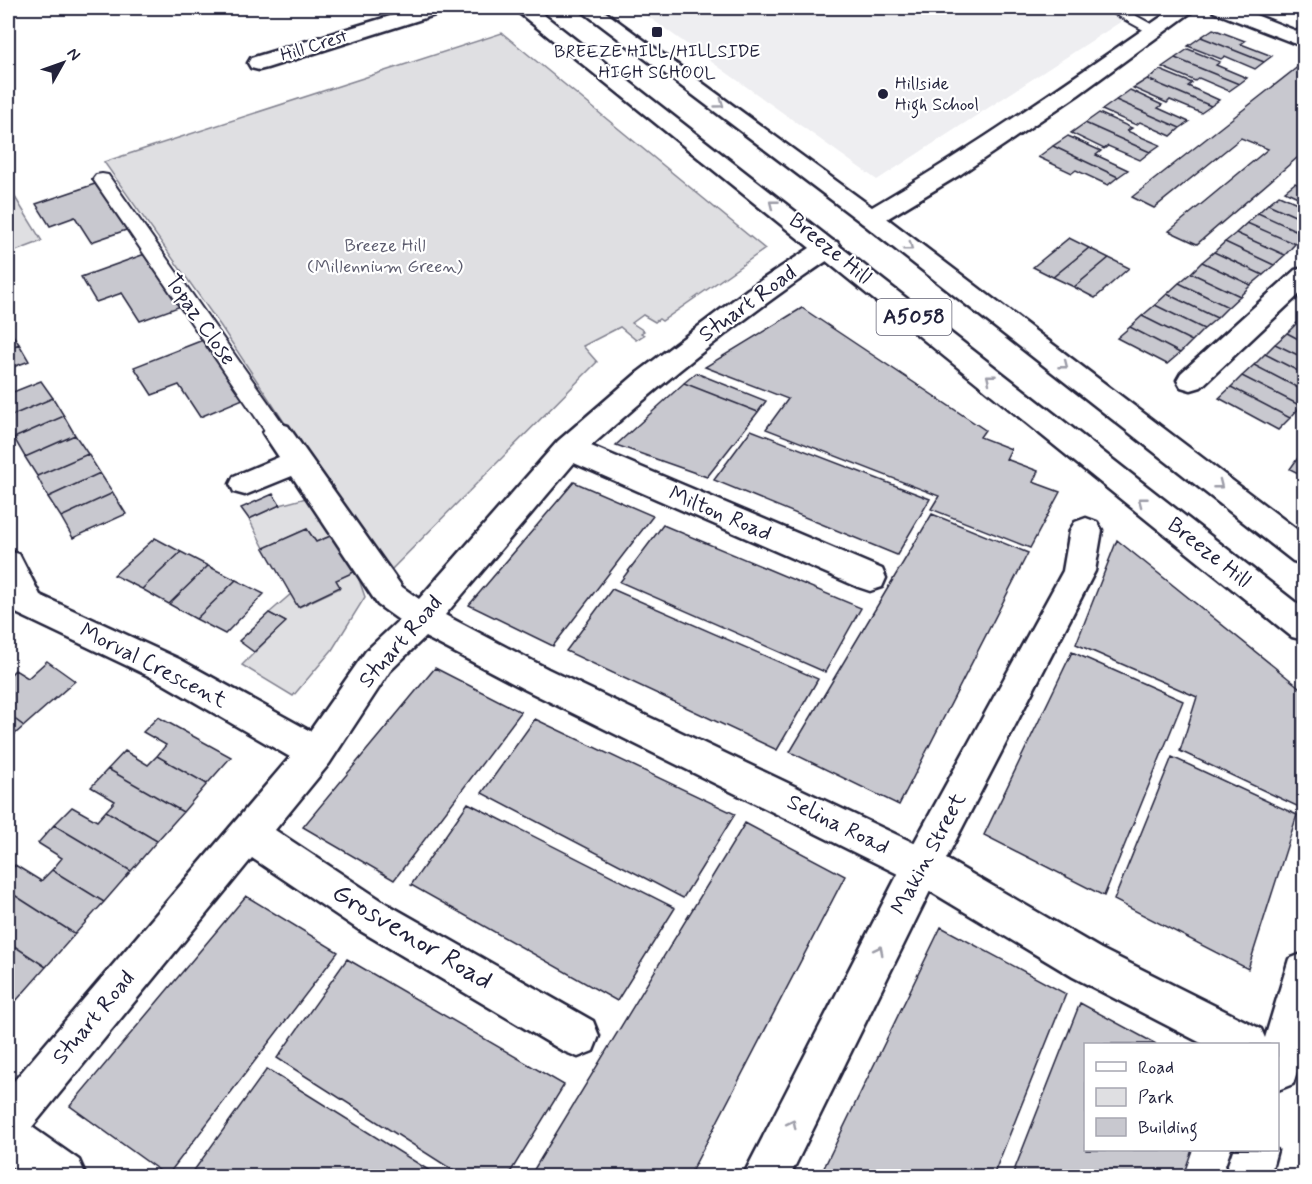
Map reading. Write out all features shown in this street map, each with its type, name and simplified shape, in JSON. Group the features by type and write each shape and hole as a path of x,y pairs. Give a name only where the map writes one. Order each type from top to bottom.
{"main road":[{"name":"Hill Crest","path":"259,63 437,8"},
{"name":"Breeze Hill","path":"523,8 828,248 1140,499 1305,627"},
{"name":"A5058","path":"588,8 871,218 1305,552"},
{"path":"871,218 924,188 1038,113 1187,8"},
{"path":"1221,8 1305,41"},
{"name":"Stuart Road","path":"8,1121 316,753 378,661 422,619 569,449 647,380 757,295 828,248"},
{"path":"1191,380 1305,276"},
{"name":"Topaz Close","path":"278,433 390,596 422,619"},
{"name":"Milton Road","path":"569,449 870,578"},
{"path":"245,484 298,462"},
{"name":"Makin Street","path":"766,1176 922,866 1079,571 1086,530"},
{"name":"Morval Crescent","path":"8,563 18,613 166,669 316,753"},
{"name":"Selina Road","path":"422,619 536,679 922,866 1087,963 1240,1043"},
{"name":"Grosvenor Road","path":"248,834 373,917 578,1036"},
{"path":"1277,1043 1305,973"},
{"path":"8,1137 63,1176"},
{"path":"1247,1176 1254,1151"}],"lane":[{"path":"1111,8 1154,30"},
{"name":"Topaz Close","path":"102,179 278,433"}],"shaded area":[{"name":"Hillside High School","path":"636,8 1142,8 877,180"}],"green space":[{"name":"Breeze Hill (Millennium Green)","path":"502,33 765,249 662,321 659,319 655,322 643,315 632,323 644,331 641,333 644,335 636,340 620,327 583,346 597,362 388,573 380,567 220,325 104,162"},
{"path":"13,194 42,241 8,254 8,197"},
{"path":"306,498 333,535 316,542 307,529 264,548 249,519 280,505"},
{"path":"356,571 365,597 332,650 293,696 242,665 285,622 269,613 291,594 299,607 340,588 336,580"}],"building":[{"path":"1213,29 1245,41 1241,44 1272,56 1264,62 1201,37"},
{"path":"1201,37 1264,62 1255,69 1225,56 1221,59 1188,46"},
{"path":"1188,49 1220,62 1216,65 1247,78 1239,84 1175,58"},
{"path":"1175,58 1239,84 1229,91 1199,78 1195,81 1162,67"},
{"path":"1304,62 1304,152 1197,244 1169,231 1268,149 1241,138 1154,208 1132,197"},
{"path":"1160,70 1192,83 1188,86 1219,100 1211,106 1147,79"},
{"path":"1147,79 1211,106 1201,113 1170,100 1167,103 1133,88"},
{"path":"1130,90 1162,105 1158,108 1189,122 1180,128 1116,100"},
{"path":"1116,100 1180,128 1171,136 1140,122 1136,125 1102,110"},
{"path":"1099,113 1132,128 1127,131 1160,145 1150,152 1085,123"},
{"path":"1085,123 1150,152 1140,160 1108,146 1104,149 1071,133"},
{"path":"1068,136 1101,151 1096,155 1128,170 1118,177 1053,146"},
{"path":"1053,146 1118,177 1108,185 1076,170 1072,173 1038,157"},
{"path":"98,183 129,229 91,242 75,217 50,226 36,204"},
{"path":"1295,183 1304,187 1304,200 1285,191"},
{"path":"1279,195 1304,206 1304,220 1268,204"},
{"path":"1268,204 1304,220 1304,234 1258,213"},
{"path":"1258,213 1304,236 1295,244 1247,223"},
{"path":"1247,223 1295,244 1285,255 1236,233"},
{"path":"1236,233 1285,255 1274,265 1225,242"},
{"path":"1069,238 1089,248 1053,277 1033,267"},
{"path":"1225,242 1274,265 1263,275 1214,252"},
{"path":"1089,248 1109,258 1074,287 1053,277"},
{"path":"1214,252 1263,275 1251,285 1202,262"},
{"path":"145,254 181,306 140,321 122,293 96,302 81,277"},
{"path":"1109,258 1129,268 1095,298 1074,287"},
{"path":"1202,262 1251,285 1240,296 1191,273"},
{"path":"1191,273 1240,296 1228,307 1179,283"},
{"path":"1179,283 1228,307 1217,318 1167,294"},
{"path":"1167,294 1217,318 1204,329 1155,305"},
{"path":"1155,305 1204,329 1192,341 1142,316"},
{"path":"802,308 985,430 980,437 1011,449 1006,459 1038,471 1033,482 1060,492 1030,548 931,509 939,496 766,429 788,399 705,367"},
{"path":"1142,316 1192,341 1180,353 1130,327"},
{"path":"1297,323 1304,327 1304,342 1287,333"},
{"path":"1130,327 1180,353 1167,364 1117,338"},
{"path":"8,328 19,344 8,349"},
{"path":"1287,333 1304,342 1304,358 1275,344"},
{"path":"203,340 243,399 200,417 179,385 152,395 134,367"},
{"path":"19,344 29,361 8,369 8,349"},
{"path":"1275,344 1304,358 1304,374 1265,354"},
{"path":"1265,354 1304,374 1304,391 1254,365"},
{"path":"1254,365 1304,391 1304,402 1301,406 1242,376"},
{"path":"696,373 766,401 758,412 684,383"},
{"path":"1242,376 1301,406 1290,418 1231,387"},
{"path":"41,381 53,398 8,417 8,394"},
{"path":"684,383 758,412 707,477 616,445"},
{"path":"1231,387 1290,418 1278,430 1219,398"},
{"path":"53,398 64,416 14,438 8,427 8,417"},
{"path":"64,416 75,435 25,457 14,438"},
{"path":"751,430 930,499 897,555 714,480"},
{"path":"75,435 88,454 37,476 25,457"},
{"path":"88,454 100,473 48,497 37,476"},
{"path":"1300,455 1304,457 1304,476 1290,469"},
{"path":"100,473 113,493 61,517 48,497"},
{"path":"574,482 653,516 553,646 469,605"},
{"path":"113,493 126,514 73,538 61,517"},
{"path":"273,494 280,505 249,519 241,508"},
{"path":"932,514 1028,553 899,805 790,752"},
{"path":"663,525 861,608 825,672 620,582"},
{"path":"307,529 316,542 333,535 356,571 336,580 340,587 298,607 264,548"},
{"path":"155,538 181,552 142,589 114,575"},
{"path":"1117,540 1304,691 1304,796 1301,808 1180,751 1197,697 1076,644"},
{"path":"181,552 208,566 169,604 142,589"},
{"path":"208,566 236,580 196,619 169,604"},
{"path":"236,580 264,594 225,634 196,619"},
{"path":"612,589 818,679 777,750 566,651"},
{"path":"269,613 286,622 254,652 239,641"},
{"path":"1072,652 1183,701 1104,896 984,835"},
{"path":"47,661 75,681 24,726 8,714 8,677 15,670 28,678"},
{"path":"435,668 521,712 394,880 303,827"},
{"path":"8,714 24,726 8,740"},
{"path":"158,717 231,757 207,784 157,756 166,745 143,732"},
{"path":"535,719 735,814 683,898 482,793"},
{"path":"125,751 148,765 157,756 207,784 183,812 108,769"},
{"path":"1172,757 1297,815 1248,969 1114,900"},
{"path":"108,769 183,812 157,841 106,811 115,801 91,787"},
{"path":"468,803 675,908 617,1001 411,885"},
{"path":"72,807 97,821 106,811 157,841 131,871 54,825"},
{"path":"745,823 845,876 689,1176 530,1176"},
{"path":"54,825 131,871 104,902 52,870 62,858 38,843"},
{"path":"15,865 41,881 52,870 104,902 75,934 8,891 8,873"},
{"path":"8,891 75,934 46,967 8,942"},
{"path":"246,896 338,952 167,1176 70,1106"},
{"path":"941,927 1066,994 993,1176 820,1176"},
{"path":"8,942 46,967 16,1001 8,995"},
{"path":"347,959 564,1085 508,1176 462,1176 277,1058"},
{"path":"1080,1003 1154,1043 1084,1043 1084,1151 1192,1151 1183,1176 1012,1176"},
{"path":"267,1069 438,1176 190,1176"}],"place":[{"name":"BREEZE HILL/HILLSIDE HIGH SCHOOL","path":"657,32"},
{"name":"Hillside High School","path":"883,94"}]}
